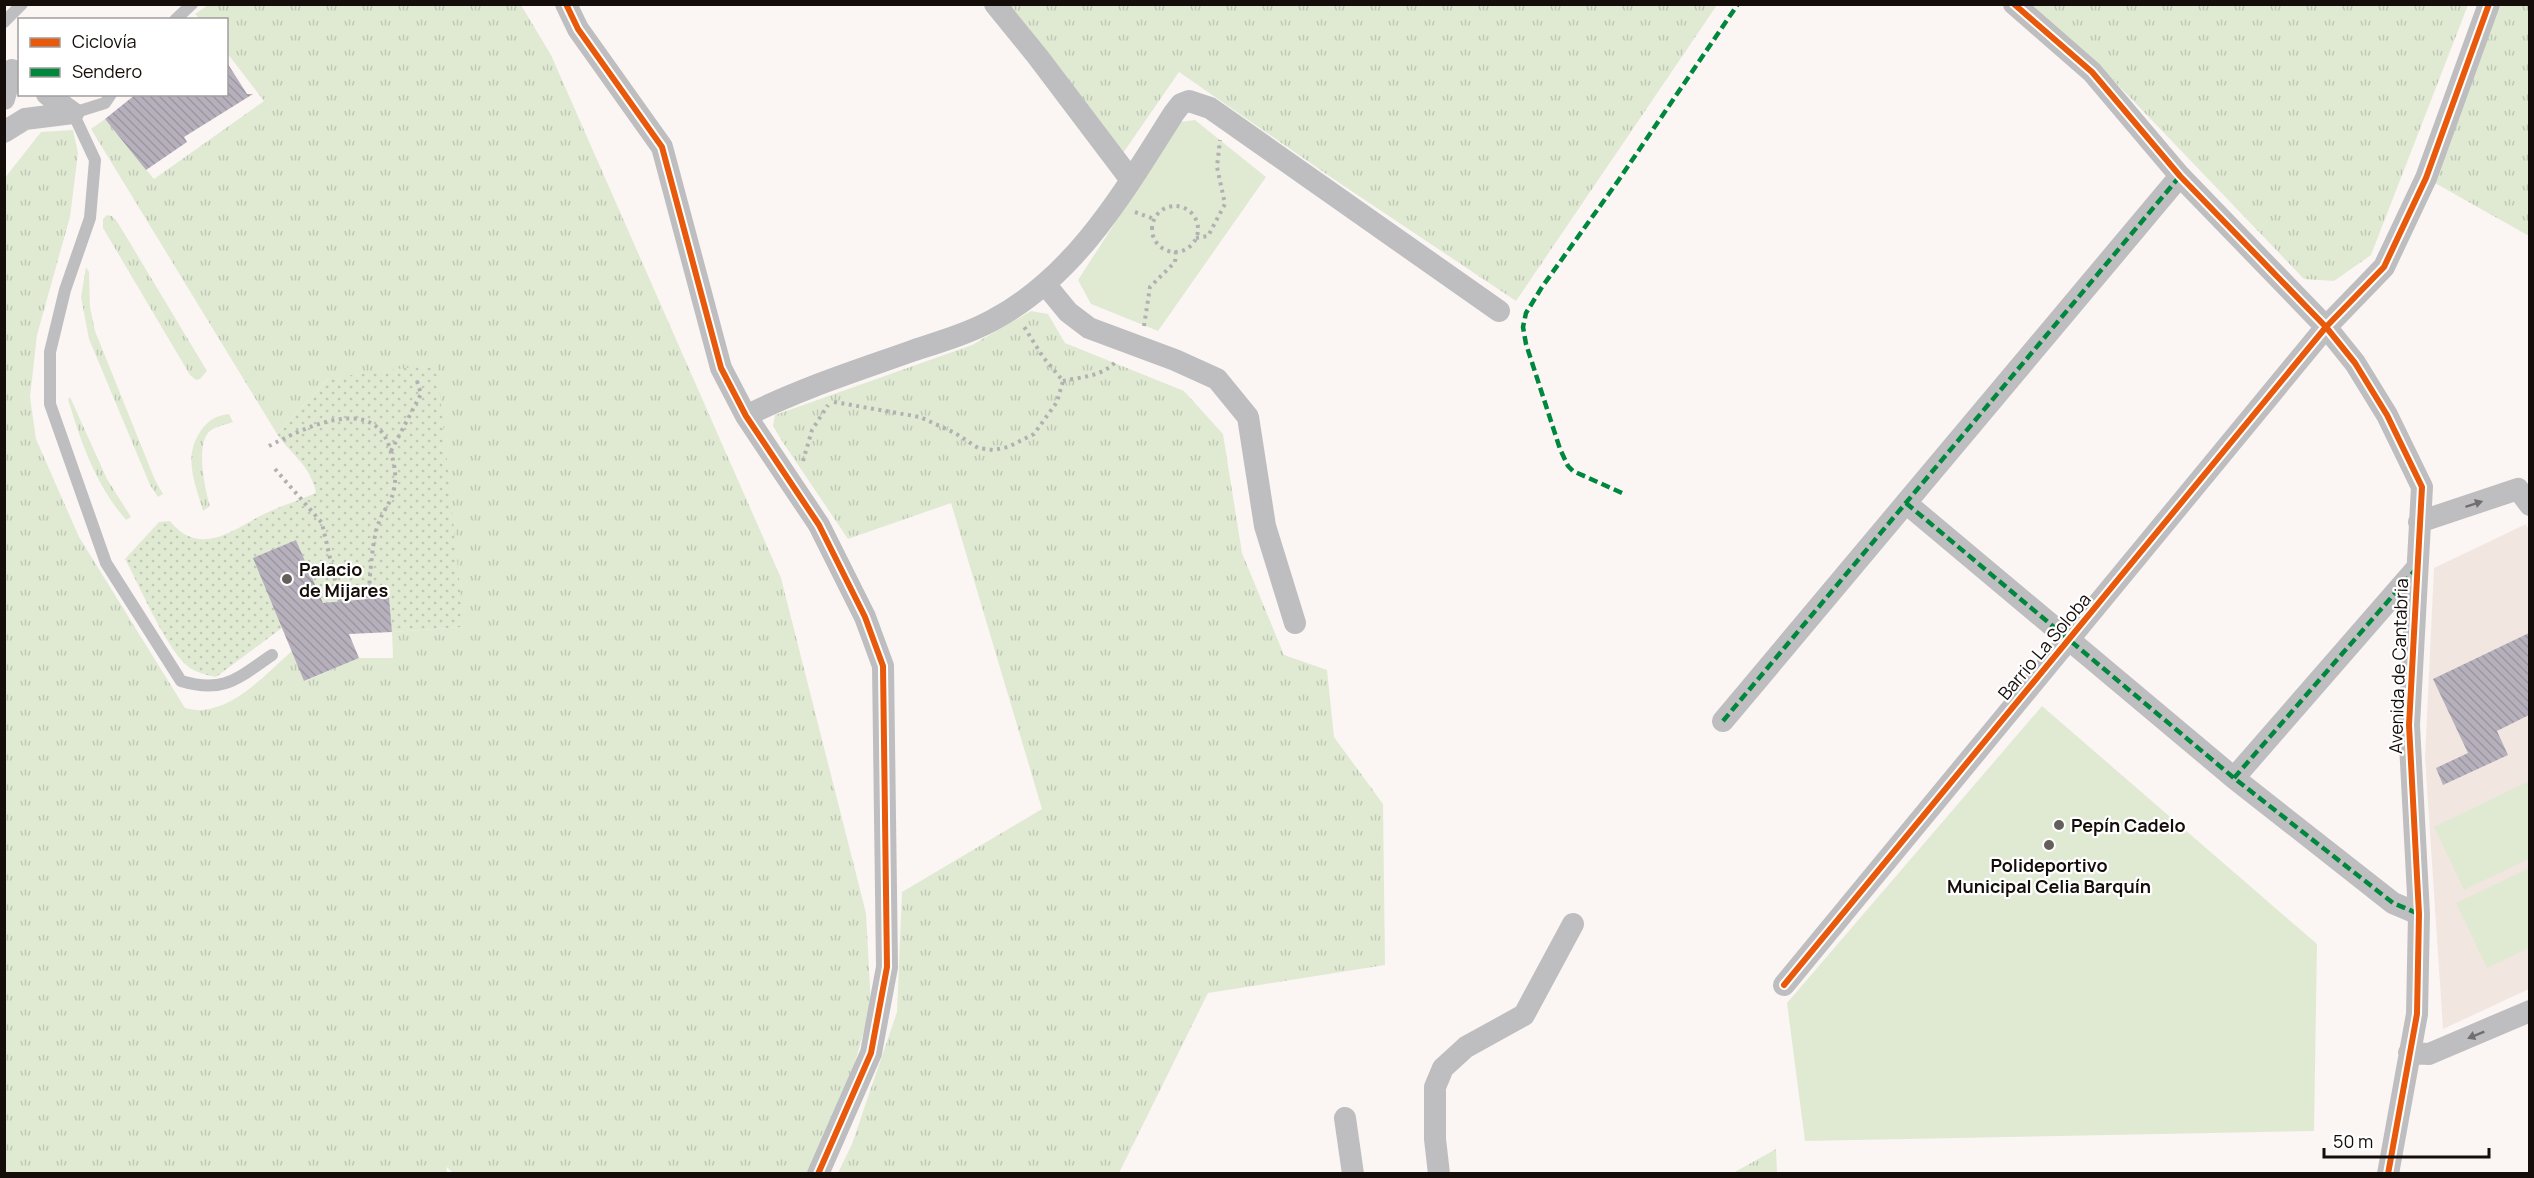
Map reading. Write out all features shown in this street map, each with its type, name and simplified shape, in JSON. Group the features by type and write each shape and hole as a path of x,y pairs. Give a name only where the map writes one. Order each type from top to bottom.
{"street":[{"path":"566,4 578,29 662,147 721,368 746,416 824,536 865,617 883,666 887,967 871,1053 818,1173"},
{"path":"995,4 1131,180"},
{"name":"Avenida de Cantabria","path":"2014,4 2092,72 2180,176 2326,327 2355,363 2387,415 2422,487 2416,569 2409,747 2419,914 2417,1014 2388,1173"},
{"name":"Barrio La Soloba","path":"1784,985 2326,327 2384,267 2426,178 2489,4"},
{"path":"4,99 12,68"},
{"path":"50,96 73,113"},
{"path":"746,416 785,396 954,336 992,320 1014,307 1045,284 1090,237 1181,104 1189,101 1196,101 1223,118 1499,311"},
{"path":"4,132 25,119 73,113"},
{"path":"1723,721 2180,176"},
{"path":"1045,284 1068,312 1089,328 1175,360 1216,379 1248,417 1265,526 1295,623"},
{"path":"2419,522 2518,489 2529,505"},
{"name":"Barrio La Soloba","path":"1906,503 2234,778 2393,903 2419,914"},
{"path":"2234,778 2416,569"},
{"path":"1439,1173 1435,1139 1435,1087 1443,1068 1466,1047 1524,1015 1574,924"},
{"path":"2409,1053 2429,1054 2529,1011"},
{"path":"1345,1118 1353,1173"}],"lane":[{"path":"4,22 22,4"},
{"path":"177,18 192,4"},
{"path":"110,96 105,103 73,113 95,160 90,218 65,290 50,352 51,404 106,563 182,681 202,687 223,686 272,655"}],"path":[{"path":"1196,238 1197,222 1193,215 1181,206 1165,208 1154,219 1152,226 1156,241 1168,250 1184,250 1196,238 1208,236 1225,204 1217,167 1223,118"},
{"path":"795,490 812,430 830,402 920,417 955,433 978,448 993,450 1008,447 1034,434 1057,402 1063,381 1043,357 1014,307"},
{"path":"391,451 421,394 417,381"},
{"path":"269,446 296,432 338,418 360,420 379,428 388,440 395,463 394,491 378,522 368,599"},
{"path":"275,469 322,523 340,602"}],"shaded area":[{"path":"2526,524 2529,530 2529,989 2443,1029 2425,757 2434,568"}],"green space":[{"path":"208,5 521,5 551,55 781,578 866,913 871,1007 851,1076 808,1173 454,1174 447,1167 446,1174 5,1173 4,179 41,132 73,130 78,153 70,217 37,335 30,397 36,439 79,537 185,708 203,710 228,702 251,687 292,651 305,681 359,658 393,658 392,632 464,627 329,378 277,434 91,129 105,119 154,179 264,101 228,54 228,18 199,18 195,14"},
{"path":"1008,5 1717,5 1516,301 1179,72 1123,153"},
{"path":"2025,5 2468,5 2371,255 2334,281 2304,279 2096,62"},
{"path":"2490,5 2529,5 2529,236 2426,178"},
{"path":"1195,120 1266,177 1158,331 1091,304 1078,280 1180,122"},
{"path":"107,215 112,216 118,223 207,371 200,379 196,380 190,375 103,228 103,219"},
{"path":"86,267 89,272 90,307 95,331 155,480 163,494 158,497 150,485 89,339 81,297"},
{"path":"1031,311 1048,314 1065,343 1184,391 1223,434 1242,553 1284,655 1327,670 1334,737 1383,804 1385,965 1208,993 1119,1173 838,1173 852,1144 897,1012 902,892 1042,809 951,503 848,539 773,426 775,415 972,345"},
{"path":"437,364 464,627 392,632 389,597 347,600 325,607 296,540 282,628 216,677 190,668 181,660 163,634 125,559 159,522 170,521 181,532 193,538 216,537 270,511 316,493 305,467 277,434 329,378"},
{"path":"70,397 107,479 131,517 126,520 106,493 91,463 73,415 68,399"},
{"path":"229,414 233,422 210,431 205,437 202,467 210,506 203,511 192,469 193,449 196,439 208,423 217,417"},
{"name":"Pepín Cadelo","path":"2042,706 2317,944 2314,1131 1805,1141 1787,1003"},
{"path":"2529,781 2529,859 2464,890 2434,827"},
{"path":"2529,868 2529,948 2487,968 2456,903"},
{"path":"1776,1149 1777,1173 1733,1173"}],"building":[{"path":"228,64 247,94 253,94 184,137 187,142 146,170 105,119 134,96 228,96"},
{"name":"Palacio de Mijares","path":"296,540 323,603 389,597 392,632 349,634 359,658 304,681 253,558"},
{"path":"2529,633 2529,715 2497,731 2508,755 2443,785 2436,768 2468,753 2433,679"}],"marked path":[{"path":"1622,493 1573,471 1568,466 1560,449 1526,344 1523,327 1526,313 1738,4"},
{"path":"1723,721 2180,176"},
{"path":"1906,503 2234,778 2393,903 2419,914"},
{"path":"2234,778 2416,569"}],"cycle path":[{"path":"566,4 578,29 662,147 721,368 746,416 819,525 865,617 883,666 887,967 871,1053 818,1174"},
{"path":"2014,4 2092,72 2180,176 2326,327 2355,363 2387,415 2422,487 2409,725 2419,914 2417,1014 2388,1174"},
{"path":"1784,985 2326,327 2384,267 2426,178 2489,4"}],"place":[{"name":"Palacio de Mijares","path":"287,579"},
{"name":"Pepín Cadelo","path":"2059,825"},
{"name":"Polideportivo Municipal Celia Barquín","path":"2049,845"}]}
